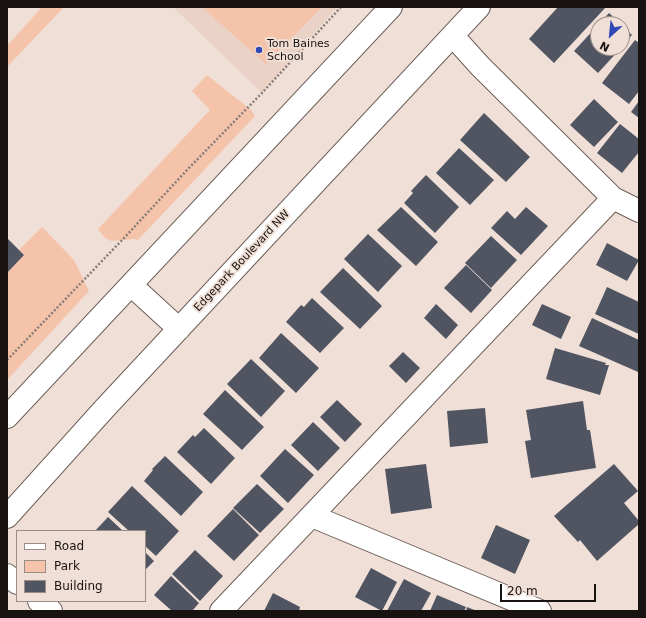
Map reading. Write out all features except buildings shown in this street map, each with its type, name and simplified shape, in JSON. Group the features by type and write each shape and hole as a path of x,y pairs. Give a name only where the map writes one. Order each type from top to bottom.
{"street":[{"path":"7,417 391,7"},
{"name":"Edgepark Boulevard NW","path":"7,517 179,329 479,7"},
{"path":"452,36 480,66 613,198 639,212"},
{"path":"221,611 613,198"},
{"path":"131,285 179,329"},
{"path":"312,516 540,611"},
{"path":"7,575 16,582"},
{"path":"40,602 51,611"}],"path":[{"path":"7,360 262,93 341,7"}],"shaded area":[{"name":"Tom Baines School","path":"173,7 337,7 262,93"}],"green space":[{"path":"42,7 64,7 7,67 7,46"},
{"path":"202,7 322,7 266,64"},
{"path":"207,75 251,110 255,116 138,240 111,241 104,237 98,229 210,110 192,91"},
{"path":"42,227 74,260 89,291 7,380 7,273 24,255 19,250"}],"place":[{"name":"Tom Baines School","path":"259,50"}]}
